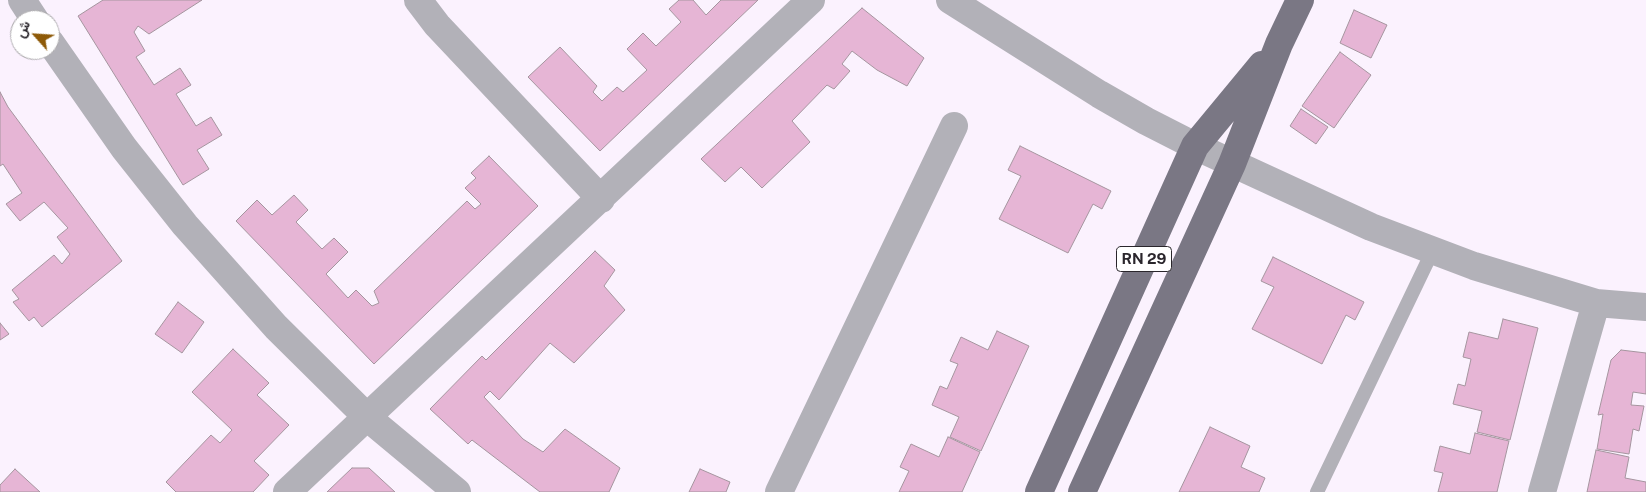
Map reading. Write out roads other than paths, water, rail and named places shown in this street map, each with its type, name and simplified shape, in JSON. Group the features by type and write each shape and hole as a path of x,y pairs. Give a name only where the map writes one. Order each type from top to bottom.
{"main road":[{"name":"RN 29","path":"1082,492 1232,164 1279,44 1300,0"},
{"name":"RN 29","path":"1039,492 1195,146 1279,44"}],"street":[{"path":"418,0 437,26 601,199"},
{"path":"287,492 811,0"},
{"path":"950,0 1099,94 1195,146 1371,227 1474,266 1596,304 1646,307"},
{"path":"60,56 124,148 185,225 276,327 368,418 457,492"},
{"path":"779,492 954,126"},
{"path":"1542,492 1596,304"}],"lane":[{"path":"1317,492 1433,250"}]}
